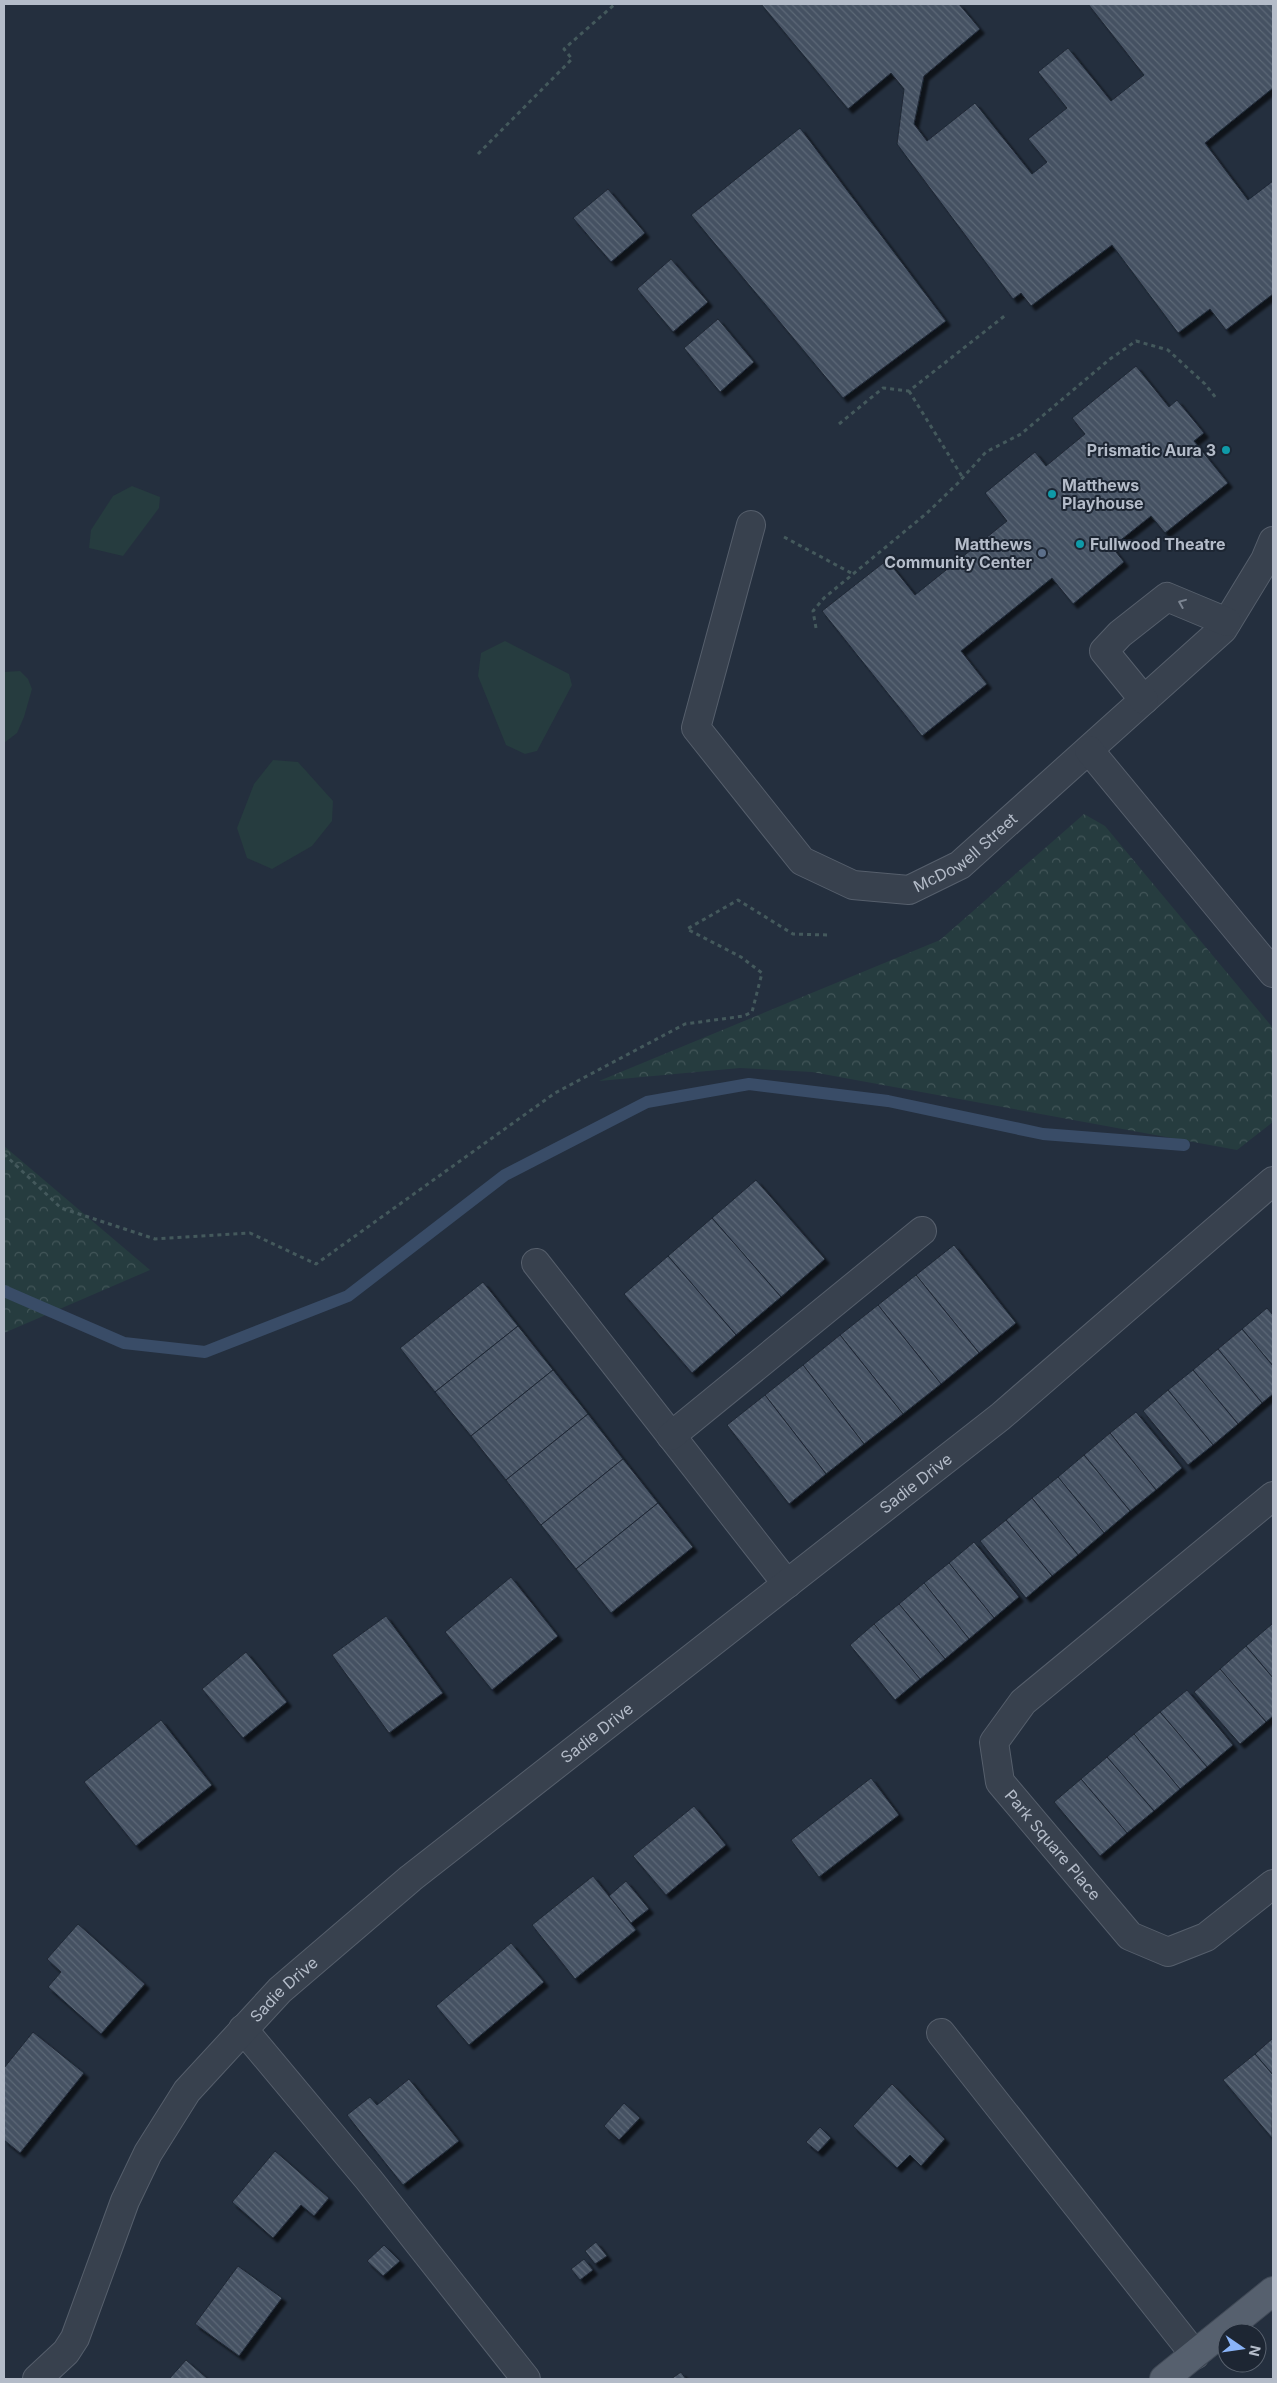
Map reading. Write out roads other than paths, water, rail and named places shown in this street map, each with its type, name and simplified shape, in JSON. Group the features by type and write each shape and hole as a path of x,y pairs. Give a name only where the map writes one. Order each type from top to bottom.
{"main road":[{"path":"1164,2379 1273,2291"}],"street":[{"name":"McDowell Street","path":"751,525 696,728 802,861 853,885 909,890 960,865 1223,628 1265,560 1273,541"},
{"path":"1144,700 1104,652 1120,634 1168,597 1227,622"},
{"path":"1089,750 1273,974"},
{"name":"Sadie Drive","path":"37,2379 66,2352 75,2338 125,2201 148,2153 188,2091 280,1990 411,1878 1000,1417 1273,1181"},
{"path":"672,1436 922,1231"},
{"path":"536,1263 787,1584"},
{"name":"Park Square Place","path":"1273,1496 1023,1702 994,1742 1000,1782 1130,1936 1168,1952 1206,1937 1273,1884"},
{"path":"243,2029 369,2180 526,2379"},
{"path":"941,2033 1194,2355"}],"waterway":[{"path":"4,1291 124,1343 205,1352 348,1296 505,1175 647,1102 749,1084 888,1101 1043,1134 1184,1145"}],"place":[{"name":"Prismatic Aura 3","path":"1226,450"},
{"name":"Matthews Playhouse","path":"1052,494"},
{"name":"Fullwood Theatre","path":"1080,544"},
{"name":"Matthews Community Center","path":"1042,553"}]}
